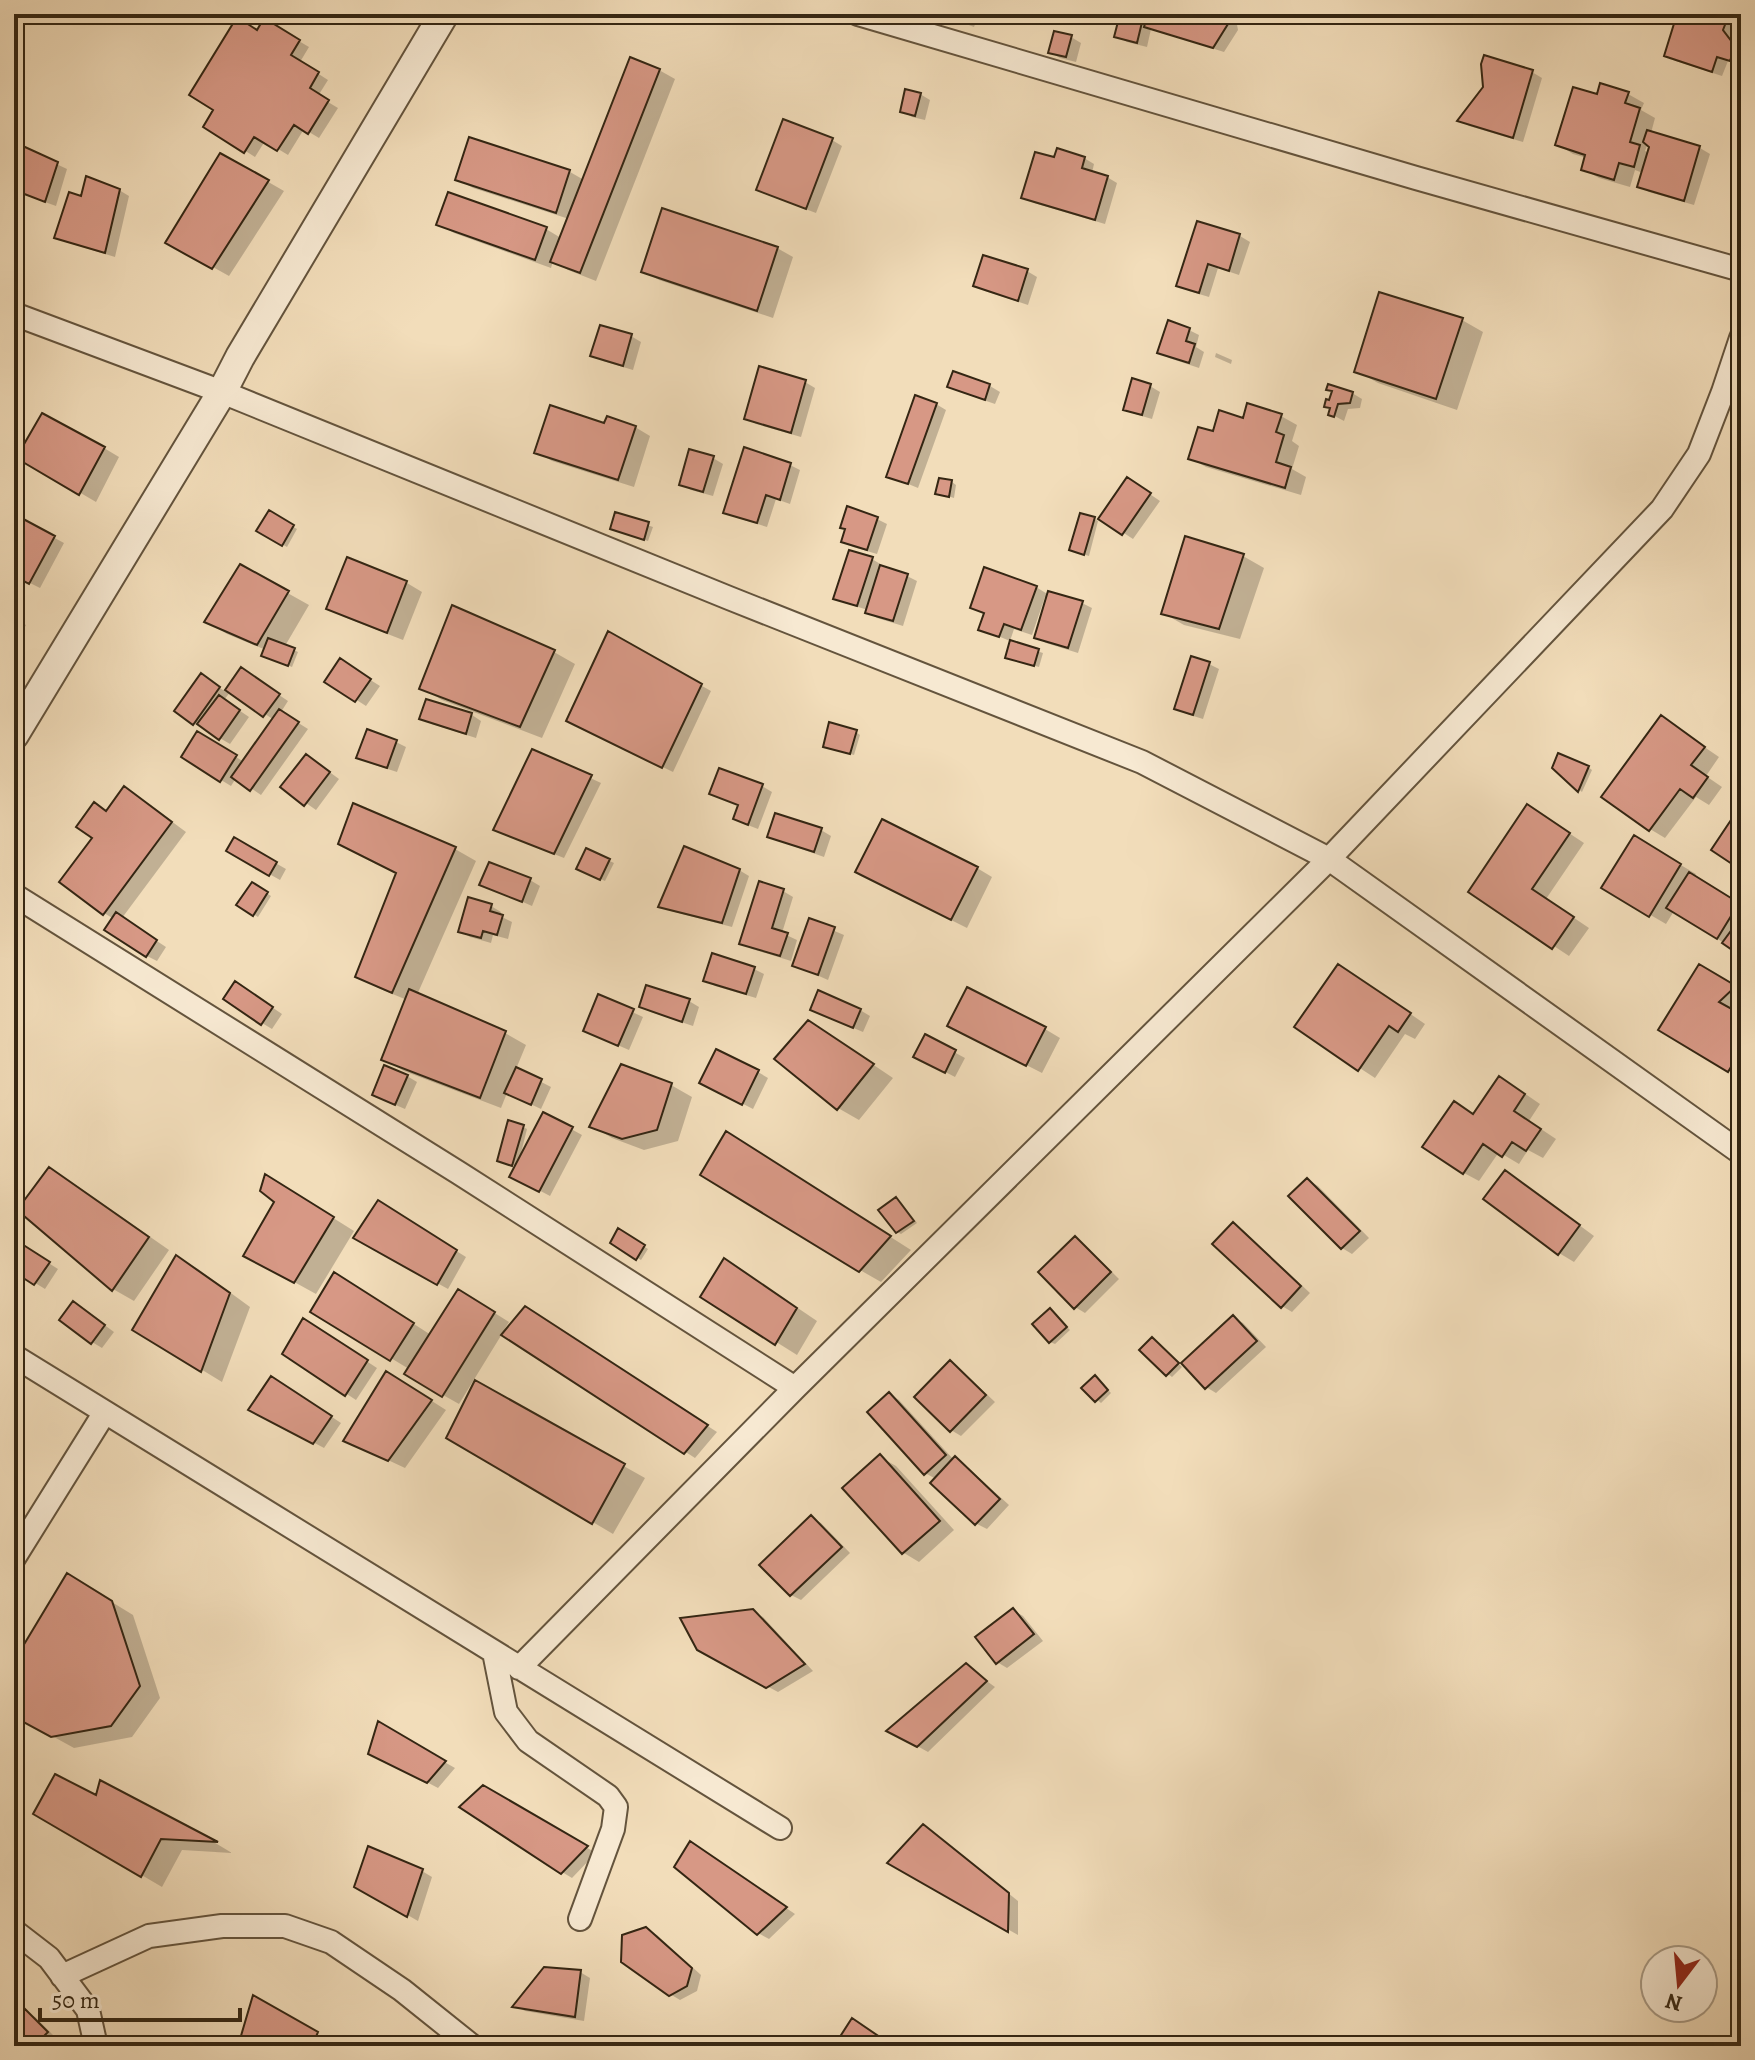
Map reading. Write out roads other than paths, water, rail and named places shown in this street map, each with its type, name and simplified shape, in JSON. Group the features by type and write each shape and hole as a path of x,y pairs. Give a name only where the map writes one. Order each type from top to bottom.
{"street":[{"path":"14,735 222,392 444,14"},
{"path":"858,14 1741,270"},
{"path":"14,314 222,392 1142,762 1329,859 1741,1153"},
{"path":"519,1668 795,1388 1329,859 1662,509 1699,454 1741,338"},
{"path":"14,895 459,1173 795,1388"},
{"path":"14,1356 780,1828"},
{"path":"14,1558 105,1412"},
{"path":"494,1652 506,1712 528,1741 608,1796 616,1807 613,1829 580,1919"},
{"path":"62,1976 149,1936 222,1926 285,1926 331,1942 402,1990 472,2046"},
{"path":"14,1931 49,1958 88,2010 96,2046"}]}
